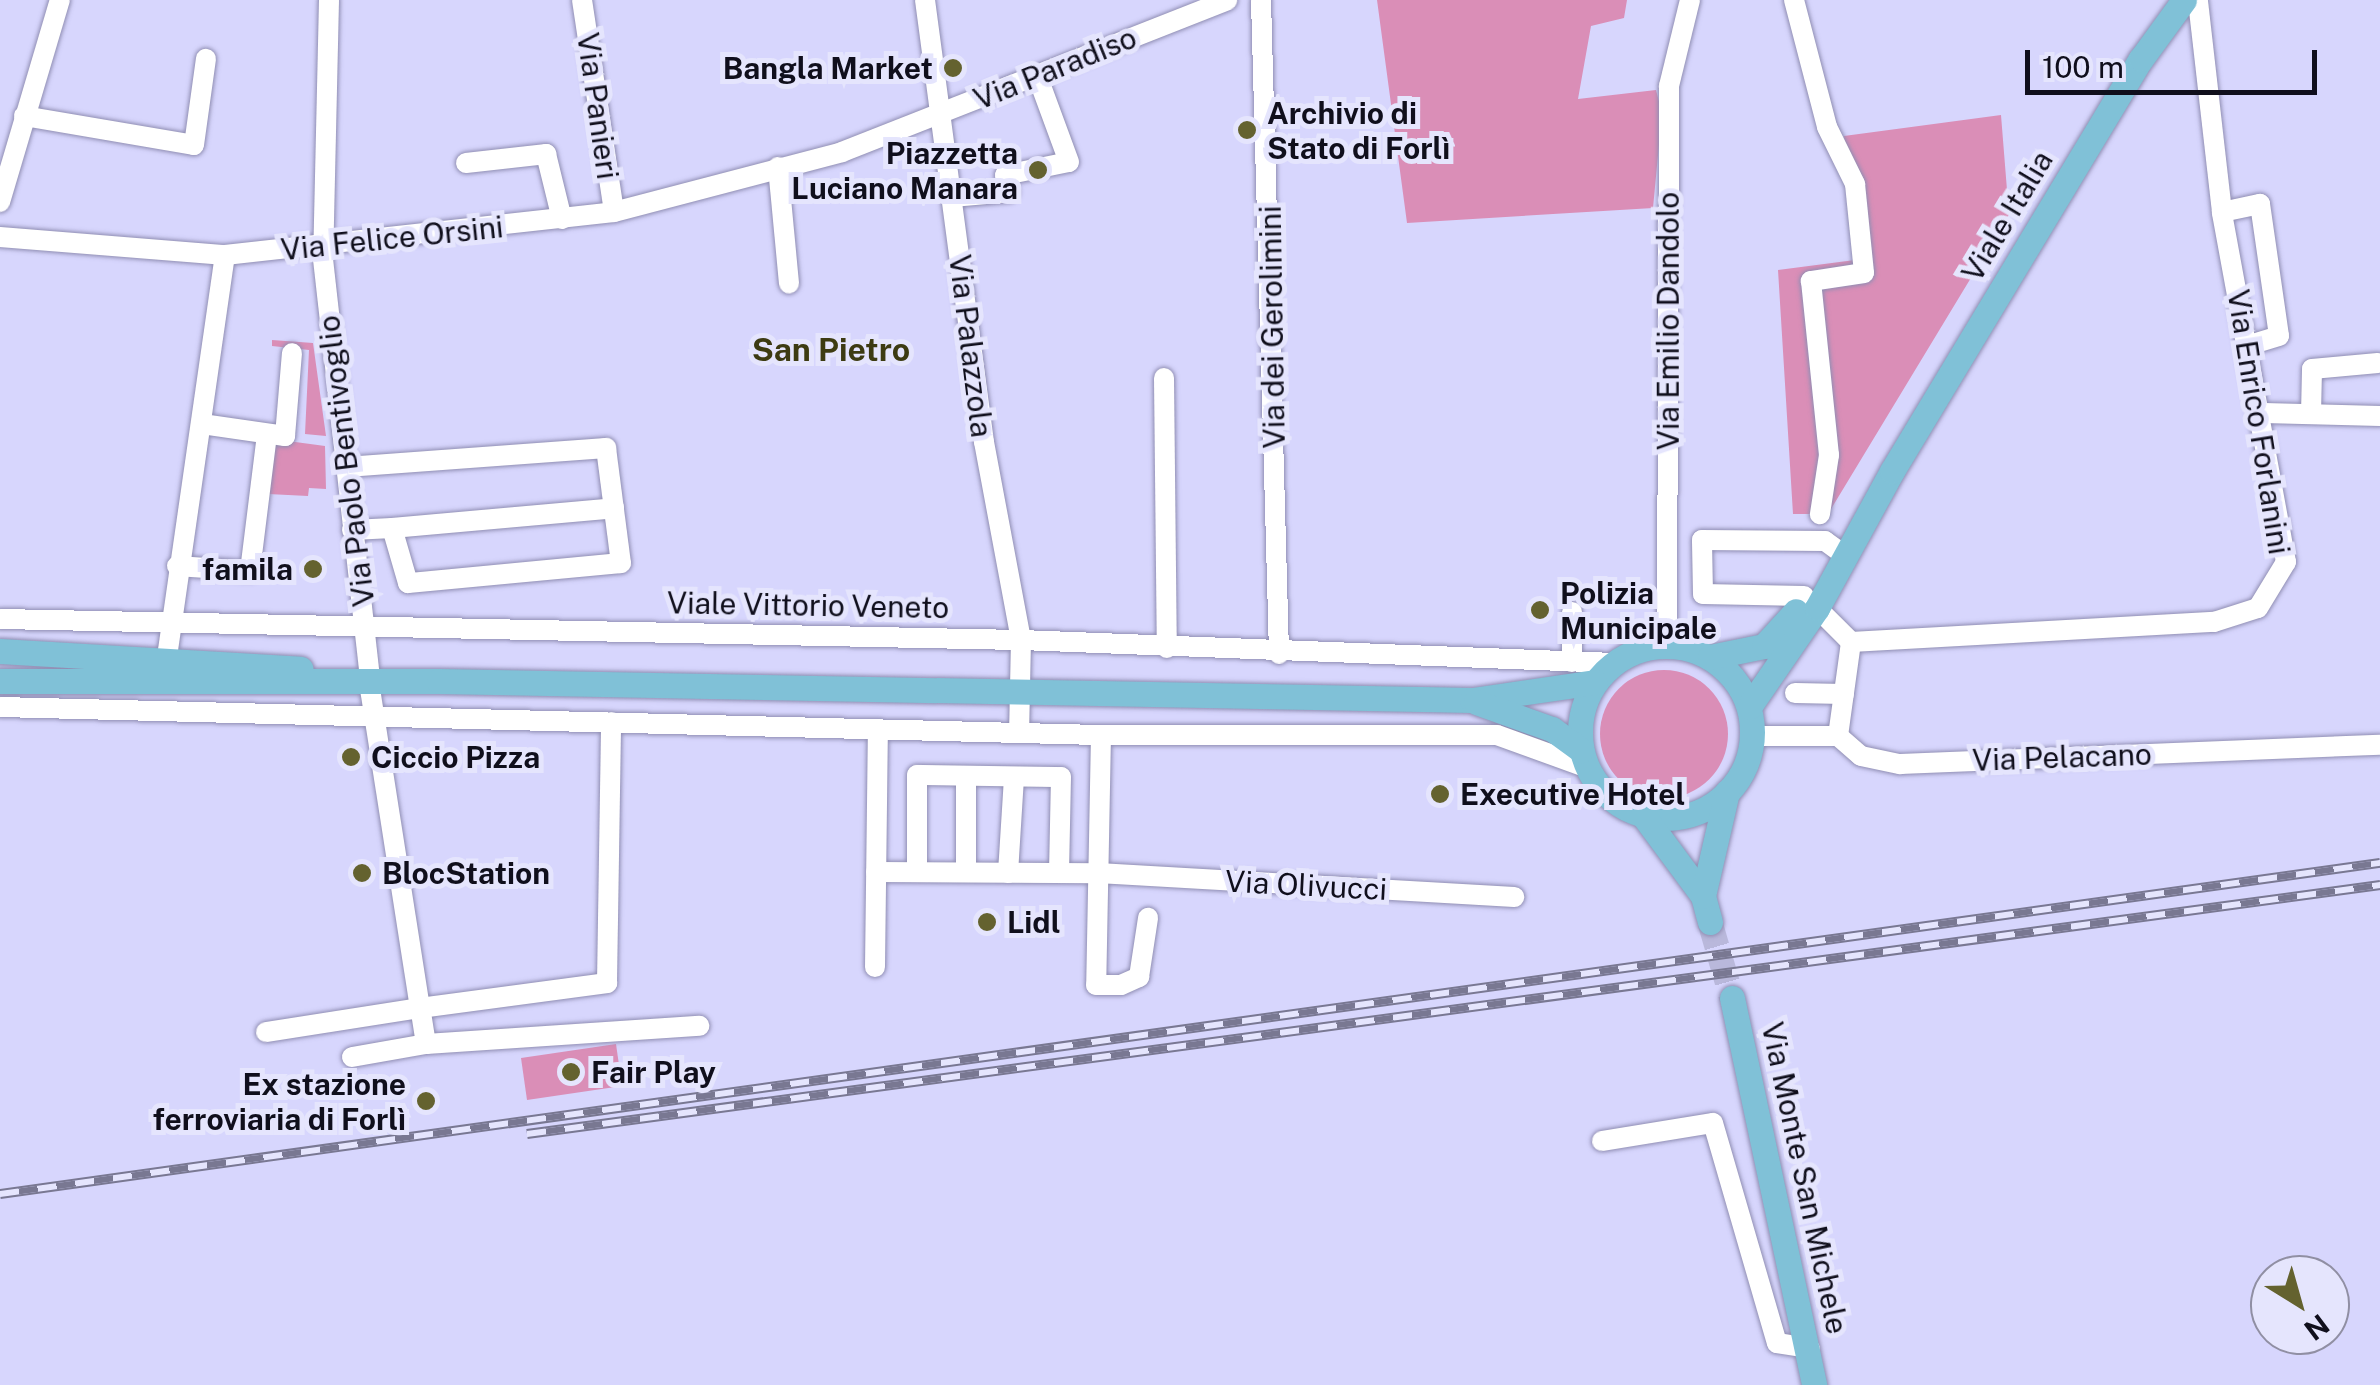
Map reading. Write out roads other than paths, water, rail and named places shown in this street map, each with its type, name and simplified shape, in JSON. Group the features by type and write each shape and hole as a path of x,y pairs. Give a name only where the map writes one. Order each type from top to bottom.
{"main road":[{"name":"Viale Italia","path":"1749,706 2175,3"},
{"name":"Viale Italia","path":"1710,658 1764,646 1811,602"},
{"path":"1584,759 1582,714 1595,682 1614,663 1666,645 1710,658 1740,687 1749,706 1752,736 1727,792 1703,896"},
{"path":"0,651 167,658 370,679 439,681 1472,700 1595,682"},
{"path":"0,681 36,695 166,698 370,679"},
{"path":"1472,700 1525,717 1584,759 1620,805 1643,814 1688,815 1727,792"},
{"path":"1643,814 1703,896 1710,922"},
{"name":"Via Monte San Michele","path":"1732,998 1815,1372"}],"street":[{"path":"0,202 60,0"},
{"name":"Via Paolo Bentivoglio","path":"329,0 325,248 373,715 426,1044"},
{"name":"Via Panieri","path":"582,0 614,212"},
{"name":"Via Palazzola","path":"925,0 984,442 1022,640 1020,733"},
{"name":"Via Paradiso","path":"939,114 1226,0"},
{"name":"Via dei Gerolimini","path":"1261,0 1279,654"},
{"name":"Via Emilio Dandolo","path":"1666,645 1669,86 1690,0"},
{"path":"1794,0 1827,127 1855,184 1864,273 1811,281 1828,454 1820,514"},
{"name":"Via Enrico Forlanini","path":"1851,642 2214,622 2258,608 2286,562 2264,413 2222,212 2198,0"},
{"path":"24,116 194,145 206,59"},
{"path":"952,197 1009,192 1005,175 1069,162 1037,75"},
{"name":"Via Felice Orsini","path":"0,237 225,255 325,248 562,219 614,212 842,152 939,114"},
{"path":"466,163 546,154 562,219"},
{"path":"778,167 789,283"},
{"path":"2222,212 2260,204 2279,336 2250,346"},
{"path":"167,658 177,566 202,424 225,255"},
{"path":"202,424 285,436 292,353"},
{"path":"2311,414 2312,370 2378,363"},
{"path":"1164,378 1167,648"},
{"path":"2264,413 2380,416"},
{"path":"177,566 250,571 267,434"},
{"path":"346,467 606,448 620,563 408,583 392,528"},
{"path":"352,530 614,508"},
{"path":"1838,736 1851,642 1811,602 1703,594 1702,540 1826,542 1840,552"},
{"path":"1572,612 1572,662"},
{"name":"Viale Vittorio Veneto","path":"0,619 366,631 1022,640 1279,654 1614,663"},
{"path":"1795,694 1844,694"},
{"path":"0,707 36,695"},
{"path":"166,698 373,715 612,722 1100,735 1498,735 1584,759"},
{"path":"266,1032 607,982 612,722"},
{"path":"875,967 878,729"},
{"path":"1100,735 1096,985 1138,977 1148,918"},
{"name":"Via Pelacano","path":"1752,736 1838,736 1861,756 1900,764 2380,745"},
{"path":"917,872 917,775 1061,777 1059,873"},
{"path":"966,776 966,872"},
{"path":"1008,872 1014,777"},
{"name":"Via Olivucci","path":"876,872 1098,873 1514,898"},
{"path":"352,1057 426,1044 700,1026"},
{"path":"1602,1141 1714,1123 1777,1343 1815,1372"}],"tunnel":[{"path":"1710,922 1732,998"}],"railway":[{"path":"0,1194 2380,863"},
{"path":"527,1134 2380,885"}],"place":[{"name":"Bangla Market","path":"953,68"},
{"name":"Archivio di Stato di Forlì","path":"1247,130"},
{"name":"Piazzetta Luciano Manara","path":"1038,170"},
{"name":"famila","path":"313,569"},
{"name":"Polizia Municipale","path":"1540,610"},
{"name":"Ciccio Pizza","path":"351,757"},
{"name":"Executive Hotel","path":"1440,794"},
{"name":"BlocStation","path":"362,873"},
{"name":"Lidl","path":"987,922"},
{"name":"Fair Play","path":"571,1072"},
{"name":"Ex stazione ferroviaria di Forlì","path":"426,1101"}],"district":[{"name":"San Pietro","path":"831,350"}]}
